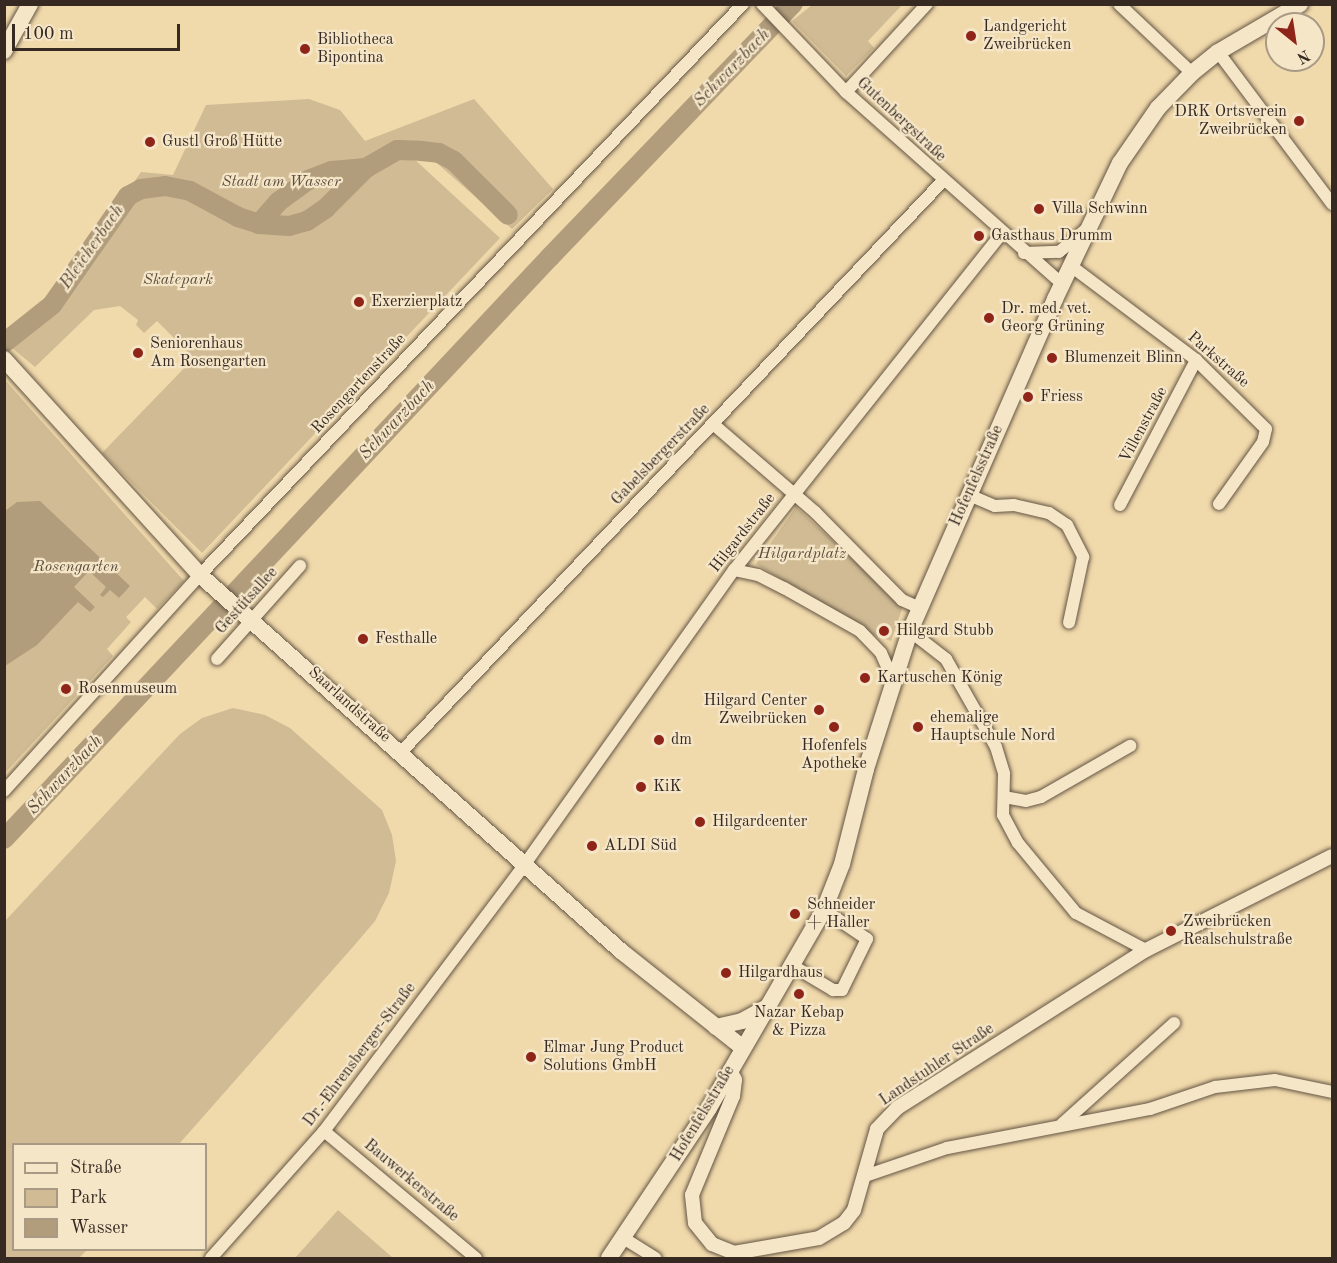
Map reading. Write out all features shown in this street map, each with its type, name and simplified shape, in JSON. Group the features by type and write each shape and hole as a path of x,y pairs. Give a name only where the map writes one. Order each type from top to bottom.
{"main road":[{"name":"Hofenfelsstraße","path":"609,1258 625,1239 730,1070 824,910 842,864 893,680 910,631 1088,227 1136,136 1191,73 1218,52 1300,4"},
{"path":"4,51 28,6"},
{"name":"Saarlandstraße","path":"4,359 200,575 402,751 621,951 743,1048"},
{"path":"717,1027 739,1022 767,1007"}],"street":[{"name":"Rosengartenstraße","path":"4,791 200,575 743,4"},
{"path":"846,92 927,4"},
{"path":"1119,4 1191,73"},
{"name":"Gutenbergstraße","path":"765,7 846,92 943,181 1062,284"},
{"path":"1218,52 1332,204"},
{"name":"Gabelsbergerstraße","path":"402,751 943,181"},
{"path":"1024,253 1059,252 1088,227"},
{"name":"Hilgardstraße","path":"525,864 734,570 1002,233"},
{"name":"Parkstraße","path":"1071,267 1196,360 1266,429 1263,442 1219,504"},
{"name":"Villenstraße","path":"1120,505 1196,360"},
{"path":"713,424 795,494 902,600 920,608"},
{"path":"969,495 995,506 1014,505 1049,513 1067,525 1083,557 1069,623"},
{"name":"Gestütsallee","path":"217,658 249,618 300,566"},
{"path":"734,570 775,583 860,631 881,653 893,680"},
{"path":"910,631 935,648 956,673 1001,760 1003,815 1010,832 1065,902 1089,922 1146,950"},
{"path":"1004,796 1026,801 1047,795 1130,746"},
{"name":"Landstuhler Straße","path":"730,1070 735,1080 733,1096 692,1195 695,1222 712,1244 740,1254 819,1238 849,1217 865,1176 877,1130 897,1108 1146,950 1332,856"},
{"name":"Dr.-Ehrensberger-Straße","path":"211,1258 324,1131 525,864"},
{"path":"793,966 833,990 842,990 867,939 824,910"},
{"path":"1058,1127 1174,1023"},
{"path":"865,1176 947,1148 1150,1109 1242,1083 1275,1080 1332,1092"},
{"name":"Bauwerkerstraße","path":"324,1131 476,1258"},
{"path":"625,1239 656,1258"}],"green space":[{"path":"812,5 902,5 868,41 874,48 846,76 792,21"},
{"path":"309,99 340,110 365,141 474,99 553,189 512,229 431,158 413,158 500,238 202,553 102,453 194,358 157,321 144,333 136,325 138,320 120,306 94,310 35,367 5,342 5,338 39,312 60,287 141,172 173,175 206,105"},
{"name":"Rosengarten","path":"4,379 184,581 157,609 145,597 126,617 131,622 107,649 113,656 5,773"},
{"name":"Hilgardplatz","path":"796,507 903,606 891,641 876,636 756,564"},
{"path":"233,708 265,715 290,728 382,810 392,835 396,861 389,893 375,921 180,1143 12,1143 12,1251 86,1251 79,1258 5,1258 5,921 180,734 202,718"},
{"path":"338,1210 393,1258 295,1258"}],"water":[{"path":"40,501 130,586 119,598 110,590 103,597 100,595 106,587 89,571 74,587 95,607 90,612 78,602 37,645 5,666 5,511 17,502"}],"waterway":[{"name":"Schwarzbach","path":"4,839 550,257 793,4"},
{"name":"Bleicherbach","path":"4,343 52,305 128,196 141,189 165,186 190,191 238,217 259,224 278,202 308,180 332,171 366,168 397,150 421,151 439,153 454,161 508,215"},
{"name":"Bleicherbach","path":"259,224 289,226 307,221 326,208 366,168"}],"place":[{"name":"Landgericht Zweibrücken","path":"971,36"},
{"name":"Bibliotheca Bipontina","path":"305,49"},
{"name":"DRK Ortsverein Zweibrücken","path":"1299,121"},
{"name":"Gustl Groß Hütte","path":"150,142"},
{"name":"Villa Schwinn","path":"1039,209"},
{"name":"Gasthaus Drumm","path":"979,236"},
{"name":"Exerzierplatz","path":"359,302"},
{"name":"Dr. med. vet. Georg Grüning","path":"989,318"},
{"name":"Seniorenhaus Am Rosengarten","path":"138,353"},
{"name":"Blumenzeit Blinn","path":"1052,358"},
{"name":"Friess","path":"1028,397"},
{"name":"Hilgard Stubb","path":"884,631"},
{"name":"Festhalle","path":"363,639"},
{"name":"Kartuschen König","path":"865,678"},
{"name":"Rosenmuseum","path":"66,689"},
{"name":"Hilgard Center Zweibrücken","path":"819,710"},
{"name":"Hofenfels Apotheke","path":"834,727"},
{"name":"ehemalige Hauptschule Nord","path":"918,727"},
{"name":"dm","path":"659,740"},
{"name":"KiK","path":"641,787"},
{"name":"Hilgardcenter","path":"700,822"},
{"name":"ALDI Süd","path":"592,846"},
{"name":"Schneider + Haller","path":"795,914"},
{"name":"Zweibrücken Realschulstraße","path":"1171,931"},
{"name":"Hilgardhaus","path":"726,973"},
{"name":"Nazar Kebap & Pizza","path":"799,994"},
{"name":"Elmar Jung Product Solutions GmbH","path":"531,1057"}],"park label":[{"name":"Stadt am Wasser","path":"281,182"},
{"name":"Skatepark","path":"178,280"}]}
